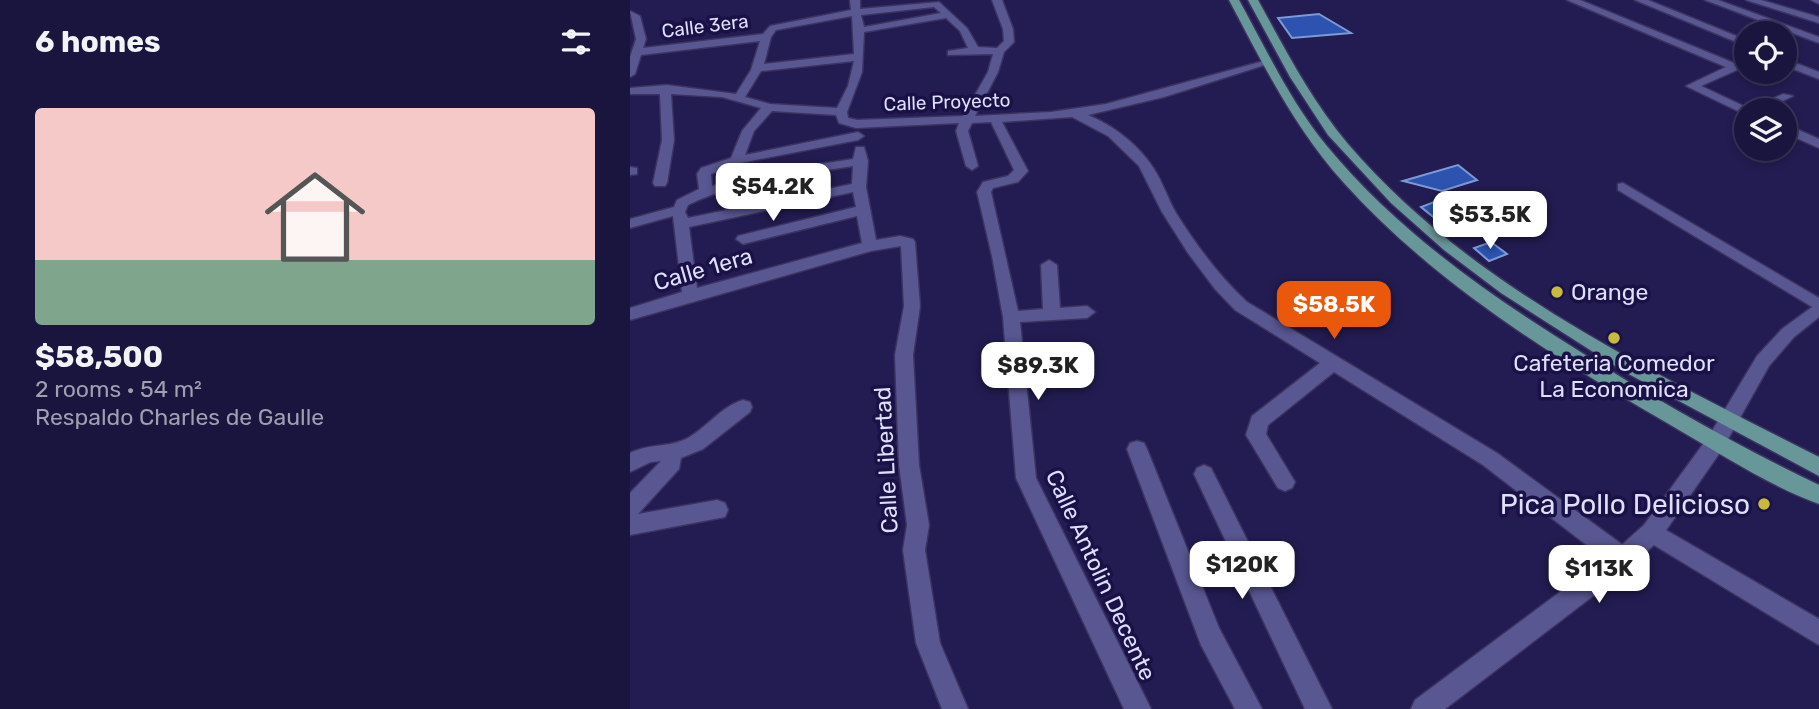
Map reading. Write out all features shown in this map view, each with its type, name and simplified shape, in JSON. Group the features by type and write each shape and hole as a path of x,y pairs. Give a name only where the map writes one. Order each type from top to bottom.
{"main road":[{"path":"1819,467 1730,421 1550,317 1429,230 1386,191 1345,147 1297,75 1253,0 1235,1 1307,128 1343,174 1404,233 1451,273 1528,328 1716,442 1819,495"},
{"path":"1278,77 1297,75"}],"street":[{"path":"841,113 853,92 860,57 861,30 853,2 855,0"},
{"path":"972,166 962,135 978,96 993,72 999,51 1009,42 1010,29 998,8 997,0"},
{"path":"1572,0 1732,66"},
{"path":"1640,0 1734,38"},
{"path":"1710,0 1819,40"},
{"path":"1751,0 1819,20"},
{"name":"Calle 3era","path":"634,57 766,37 773,28 841,15 938,4 947,15"},
{"path":"630,14 635,16 636,40 630,74"},
{"path":"861,30 947,15 964,30 974,50"},
{"path":"738,99 758,68 764,54 766,37"},
{"path":"952,53 999,51"},
{"path":"758,68 860,57"},
{"name":"Calle Proyecto","path":"630,90 667,88 713,93 769,107 825,109 841,113 843,120 857,130 971,117 1075,114 1147,97 1267,61"},
{"path":"1732,66 1692,86 1734,105"},
{"path":"1797,67 1819,76"},
{"path":"660,183 668,152 668,129 663,103 667,88"},
{"path":"1782,98 1787,96"},
{"path":"737,160 740,145 751,125 769,107"},
{"path":"1075,114 1092,119 1144,165 1168,211 1219,287 1241,306 1490,459 1623,559"},
{"name":"Calle Antolin Decente","path":"994,117 1021,171 1013,178 988,186 984,192 1000,256 1011,317 1027,478 1138,709"},
{"path":"706,191 704,174 737,160 857,130 862,161 859,187 870,246"},
{"path":"1797,134 1819,144"},
{"path":"690,295 680,217 682,203 706,191 782,174 862,161"},
{"path":"630,224 859,187"},
{"path":"1424,709 1623,559 1652,532 1730,421 1763,361 1788,333 1819,307 1623,187"},
{"path":"743,239 863,210"},
{"name":"Calle Libertad","path":"870,246 900,241 908,242 911,246 912,306 904,355 909,465 918,525 914,550 928,643 955,709"},
{"name":"Calle 1era","path":"630,314 870,246"},
{"path":"1049,265 1052,314"},
{"path":"1011,317 1087,312"},
{"path":"1284,482 1256,435 1256,428 1259,421 1333,363"},
{"path":"630,463 649,452 670,454 696,443 743,407"},
{"path":"1137,449 1210,636 1250,709"},
{"path":"630,508 672,463 670,454"},
{"path":"1205,474 1319,709"},
{"path":"630,525 717,510"},
{"path":"1652,532 1819,633"}],"building":[{"path":"1319,14 1351,33 1292,38 1278,18"},
{"path":"1458,165 1477,180 1442,191 1403,181"},
{"path":"1455,194 1472,206 1437,220 1421,207"},
{"path":"1491,242 1507,254 1489,261 1474,248"}],"place":[{"name":"Orange","path":"1557,292"},
{"name":"Cafeteria Comedor La Economica","path":"1614,338"},
{"name":"Pica Pollo Delicioso","path":"1764,504"}]}
